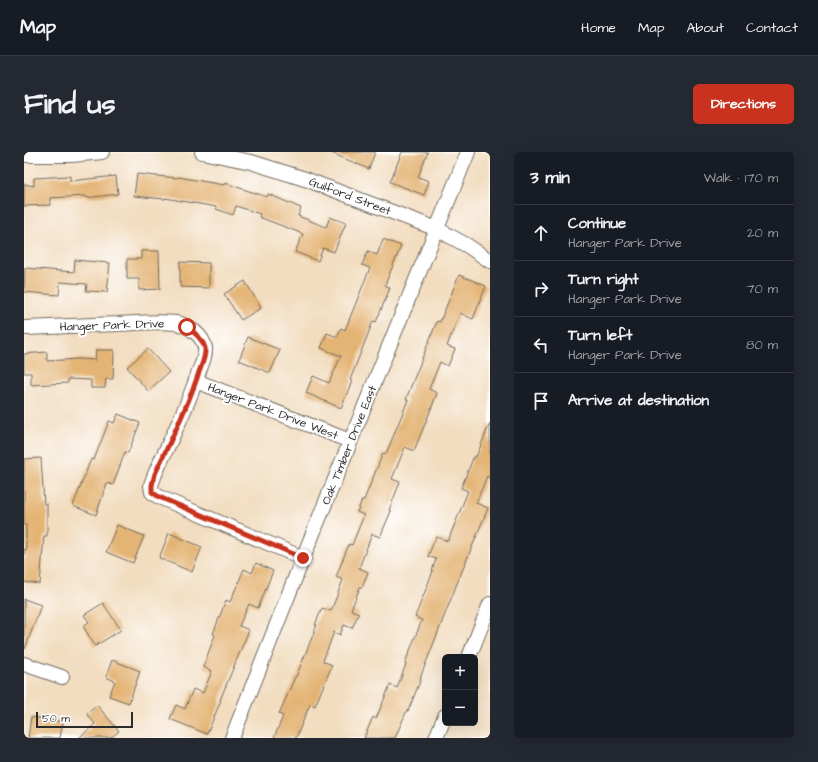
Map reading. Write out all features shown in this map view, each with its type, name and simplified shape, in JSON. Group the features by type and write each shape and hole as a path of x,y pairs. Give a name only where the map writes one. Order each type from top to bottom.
{"street":[{"path":"24,155 72,155 102,152"},
{"name":"Guilford Street","path":"202,152 250,162 305,179 437,228 490,261"},
{"name":"Oak Timber Drive East","path":"232,738 350,441 468,152"},
{"name":"Hanger Park Drive","path":"24,328 150,322 176,324 187,327 194,332 205,347 204,358 185,410 155,474 152,492 159,497 303,558"},
{"name":"Hanger Park Drive West","path":"196,381 350,441"},
{"path":"470,654 490,604"},
{"path":"24,664 62,677"},
{"path":"436,738 442,723"}],"building":[{"path":"329,152 375,152 369,169"},
{"path":"402,152 428,152 418,177 429,181 424,195 390,182"},
{"path":"137,174 178,177 224,185 225,183 267,197 268,194 301,208 298,216 326,227 330,217 346,223 334,252 323,248 318,261 295,252 303,234 259,217 260,214 236,206 233,215 216,209 217,207 165,198 134,196"},
{"path":"70,176 70,181 116,176 118,194 86,198 86,196 50,198 50,205 24,206 24,184 34,186 34,178"},
{"path":"383,239 401,246 385,285 390,288 376,322 373,321 350,380 352,381 341,408 306,393 313,376 329,383 341,356 321,348 327,333 337,337 341,328 345,330 370,268 362,265 368,251 377,255"},
{"path":"141,251 159,251 160,289 139,290 139,279 127,279 127,259 141,259"},
{"path":"75,260 110,263 107,292 86,291 87,284 60,282 59,295 24,292 25,268 74,272"},
{"path":"180,262 209,263 209,288 180,287"},
{"path":"459,275 486,286 473,319 460,313 447,346 455,349 448,366 440,362 429,389 437,393 414,451 405,447 392,479 400,482 389,510 391,511 380,537 372,534 359,568 368,572 351,610 359,613 352,628 344,625 340,635 334,632 323,661 332,665 315,706 310,704 296,738 274,738 283,716 279,714 296,677 317,625 315,625 322,608 331,611 343,580 336,577 349,544 352,545 364,515 357,512 362,500 364,500 383,453 386,454 408,400 406,399 437,321 440,322"},
{"path":"245,281 261,308 241,320 224,294"},
{"path":"248,337 280,350 270,373 239,360"},
{"path":"148,349 169,372 148,391 127,367"},
{"path":"96,350 114,350 113,379 106,379 105,388 91,388 91,380 68,379 68,383 31,385 31,373 24,373 24,354 47,352 47,361 78,359 95,360"},
{"path":"118,414 140,423 128,453 125,452 113,485 107,483 96,515 73,506 91,459 94,460 109,421 114,423"},
{"path":"490,423 490,478 487,476 476,503 488,508 458,581 420,678 421,679 395,738 364,738 373,717 376,719 390,685 397,688 422,620 415,617 433,571 436,559 428,556 436,537 448,541 468,491 461,488"},
{"path":"41,458 44,504 47,504 47,536 44,536 40,584 24,582 26,525 24,525 24,459"},
{"path":"117,525 144,536 133,563 106,552"},
{"path":"169,533 202,547 192,572 159,558"},
{"path":"256,563 273,571 258,608 249,604 239,626 249,630 207,734 170,719 176,705 185,709 193,689 203,693 212,671 203,667 215,635 213,634 226,600 230,602 244,569 252,573"},
{"path":"24,599 41,605 25,649 24,649"},
{"path":"103,603 121,630 95,646 83,626 89,622 84,615"},
{"path":"112,660 140,671 129,703 109,696 115,681 106,677"},
{"path":"97,705 119,731 111,738 79,738 95,724 87,714"},
{"path":"31,717 63,722 60,738 28,738"}],"route":[{"path":"187,327 194,332 205,347 204,358 185,410 155,474 152,492 159,497 303,558"}]}
